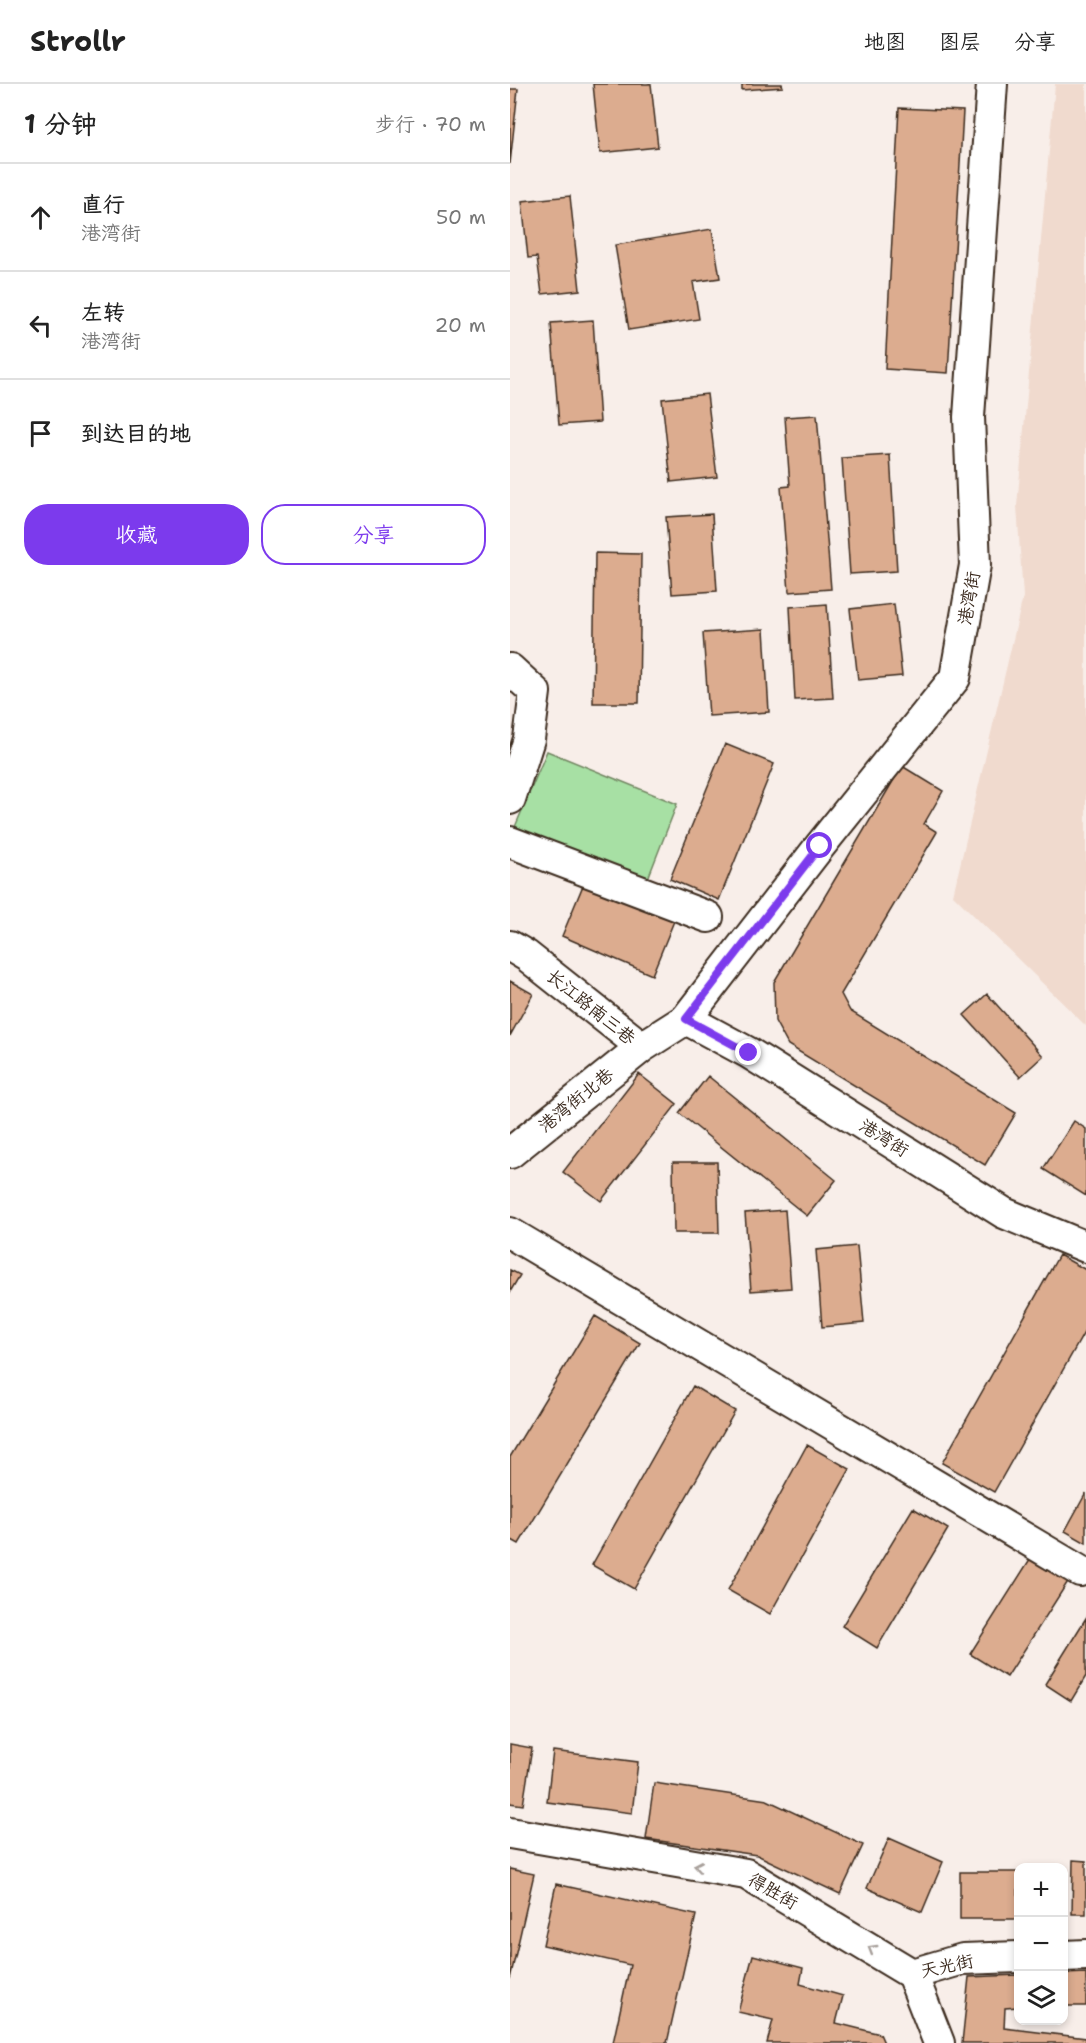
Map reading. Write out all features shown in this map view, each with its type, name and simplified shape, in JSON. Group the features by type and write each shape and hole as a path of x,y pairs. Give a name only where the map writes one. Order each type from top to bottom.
{"street":[{"name":"港湾街","path":"642,1047 686,1019 820,846 956,678 975,565 969,417 992,84"},
{"path":"510,669 535,692 529,739 510,799"},
{"path":"510,842 708,917"},
{"name":"长江路南三巷","path":"510,946 528,956 642,1047"},
{"name":"港湾街","path":"686,1019 749,1053 1004,1213 1086,1247"},
{"name":"港湾街北巷","path":"510,1153 642,1047"},
{"path":"510,1233 1080,1571"},
{"name":"得胜街","path":"510,1833 746,1874 912,1974"},
{"path":"1068,1956 1086,1955"},
{"name":"天光街","path":"912,1974 963,1959 1014,1957"},
{"path":"912,1974 939,2043"}],"shaded area":[{"path":"1055,84 1086,84 1086,1026 953,895 1023,597 1017,506"}],"green space":[{"path":"547,751 677,804 647,881 515,827"}],"building":[{"path":"593,84 651,84 658,147 600,153"},
{"path":"742,84 782,84 783,87 742,90"},
{"path":"510,89 518,89 510,164"},
{"path":"899,108 963,111 948,373 885,369"},
{"path":"570,196 580,290 542,294 537,257 528,258 522,201"},
{"path":"712,229 720,278 693,282 699,319 629,330 615,245"},
{"path":"593,320 600,422 559,425 551,323"},
{"path":"707,394 717,477 671,482 662,399"},
{"path":"817,415 831,589 789,592 781,487 790,486 785,417"},
{"path":"890,455 897,571 850,574 842,458"},
{"path":"712,514 717,591 672,594 666,517"},
{"path":"595,553 641,554 639,703 593,703"},
{"path":"827,604 833,698 795,700 790,607"},
{"path":"894,604 902,676 858,680 850,609"},
{"path":"764,629 769,712 709,716 703,633"},
{"path":"725,744 774,764 719,900 670,879"},
{"path":"902,766 943,791 924,824 937,832 841,994 850,1011 1016,1113 985,1165 788,1045 775,1021 774,982"},
{"path":"584,883 674,921 652,975 562,936"},
{"path":"510,981 533,994 510,1036"},
{"path":"987,994 1043,1056 1020,1077 964,1015"},
{"path":"639,1074 677,1104 601,1201 563,1172"},
{"path":"708,1076 836,1180 807,1216 679,1113"},
{"path":"1074,1121 1086,1129 1086,1196 1043,1169"},
{"path":"673,1162 717,1162 719,1233 674,1233"},
{"path":"785,1210 791,1288 751,1291 745,1213"},
{"path":"857,1246 864,1323 822,1327 816,1250"},
{"path":"1059,1255 1086,1270 1086,1329 994,1492 942,1463"},
{"path":"510,1270 520,1275 510,1292"},
{"path":"595,1316 640,1343 519,1544 510,1539 510,1457"},
{"path":"693,1386 735,1411 634,1589 592,1565"},
{"path":"807,1445 850,1469 770,1614 728,1590"},
{"path":"1086,1493 1086,1543 1065,1531"},
{"path":"913,1508 948,1529 877,1648 842,1626"},
{"path":"1032,1556 1069,1580 1007,1677 970,1654"},
{"path":"1086,1618 1086,1676 1071,1701 1045,1684"},
{"path":"510,1744 532,1748 523,1805 510,1803"},
{"path":"553,1751 638,1762 632,1813 547,1802"},
{"path":"654,1783 767,1800 863,1845 840,1894 757,1855 646,1839"},
{"path":"889,1838 943,1862 922,1912 867,1888"},
{"path":"1073,1860 1086,1861 1086,1914 1072,1914"},
{"path":"510,1869 534,1874 510,1979"},
{"path":"960,1872 1014,1872 1014,1919 960,1919"},
{"path":"556,1884 696,1915 667,2043 613,2043 630,1965 543,1945"},
{"path":"753,1955 803,1968 800,1984 843,1996 836,2023 880,2034 884,2043 767,2043 773,2020 738,2012"},
{"path":"1086,1973 1086,2006 1068,2006 1068,1974"},
{"path":"1014,1975 1014,2007 1005,2008 1004,2028 1086,2038 1086,2043 962,2043 969,1977"}],"route":[{"path":"749,1053 686,1019 820,846"}]}
